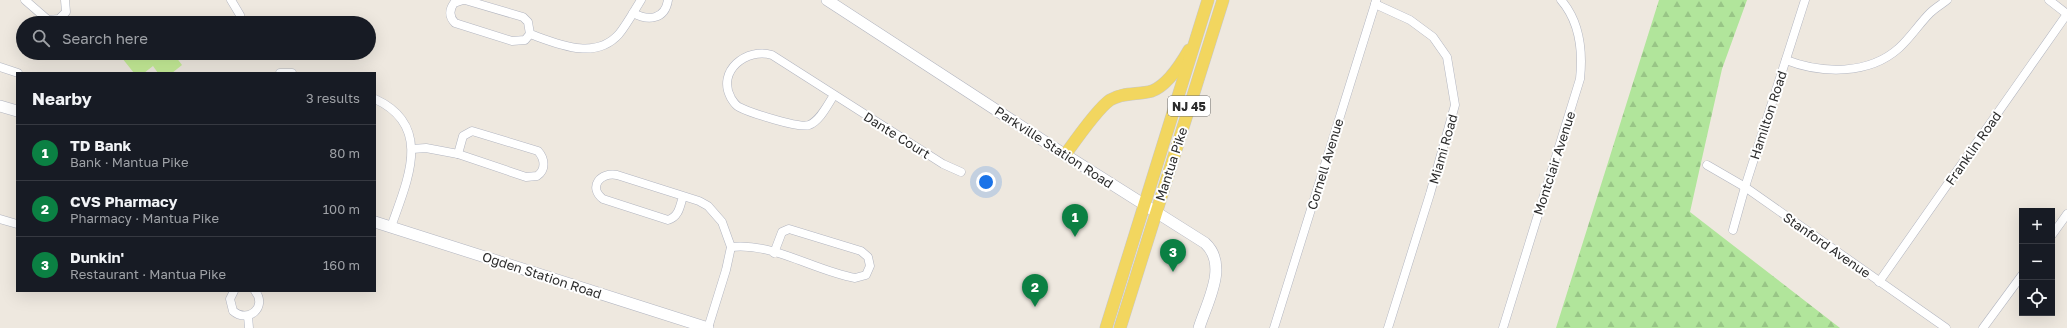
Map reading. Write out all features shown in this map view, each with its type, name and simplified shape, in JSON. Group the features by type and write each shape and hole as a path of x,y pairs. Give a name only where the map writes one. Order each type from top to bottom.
{"main road":[{"name":"Parkville Station Road","path":"827,0 1145,206 1205,243 1214,253 1216,276 1199,328"},
{"name":"Mantua Pike","path":"1106,328 1208,0"},
{"name":"Mantua Pike","path":"1120,328 1223,0"},
{"path":"1066,155 1087,125 1110,100 1132,92 1152,91 1168,79 1183,59 1197,35"},
{"path":"0,106 16,111"},
{"name":"Ogden Station Road","path":"376,222 708,328"}],"street":[{"path":"25,0 43,16"},
{"path":"62,16 66,12 65,0"},
{"path":"232,0 240,15"},
{"path":"464,0 523,17 528,22 530,34 525,40 512,42 456,23 452,19 450,12 454,3 464,0"},
{"path":"530,34 568,47 592,48 612,40 641,0"},
{"path":"633,13 642,18 654,18 664,11 668,0"},
{"name":"Montclair Avenue","path":"1503,328 1580,78 1582,64 1580,40 1575,22 1561,0"},
{"name":"Hamilton Road","path":"1733,230 1745,187 1805,0"},
{"path":"1786,60 1801,66 1823,70 1862,67 1882,60 1899,48 1931,12 1947,0"},
{"path":"2049,0 2067,14"},
{"name":"Cornell Avenue","path":"1274,328 1375,2"},
{"name":"Miami Road","path":"1375,2 1410,20 1433,37 1448,57 1455,105 1430,194 1388,328"},
{"name":"Franklin Road","path":"1880,282 2067,14"},
{"name":"Dante Court","path":"834,95 816,121 809,125 798,126 740,108 730,97 728,81 733,66 742,59 757,53 768,54 777,58 943,164 961,172"},
{"path":"0,67 16,72"},
{"path":"376,100 392,109 403,120 412,149 410,168 391,227"},
{"path":"412,149 426,148 458,154 532,177 540,174 544,166 541,155 535,150 472,131 463,136 458,154"},
{"name":"Stanford Avenue","path":"1707,164 1745,187 1946,328"},
{"path":"683,196 677,215 673,219 668,220 603,199 599,196 597,187 600,178 610,174 683,196 699,201 716,213 724,226 731,247 726,270 708,328"},
{"path":"2055,231 2067,214"},
{"path":"0,219 16,224"},
{"path":"731,247 751,247 855,278 866,275 870,266 868,257 861,251 789,229 782,232 774,253"},
{"path":"1983,328 2019,279"},
{"path":"234,292 230,299 233,311 242,316 248,316 256,312 259,307 259,296 256,292"},
{"path":"248,316 249,328"}],"green space":[{"path":"1659,0 1747,0 1722,69 1690,212 1840,328 1556,328"},
{"path":"124,60 178,60 182,65 173,72 157,72 153,66 145,72 133,72"}],"place":[{"name":"TD Bank","path":"1075,237"},
{"name":"Dunkin'","path":"1173,272"},
{"name":"CVS Pharmacy","path":"1035,307"}]}
